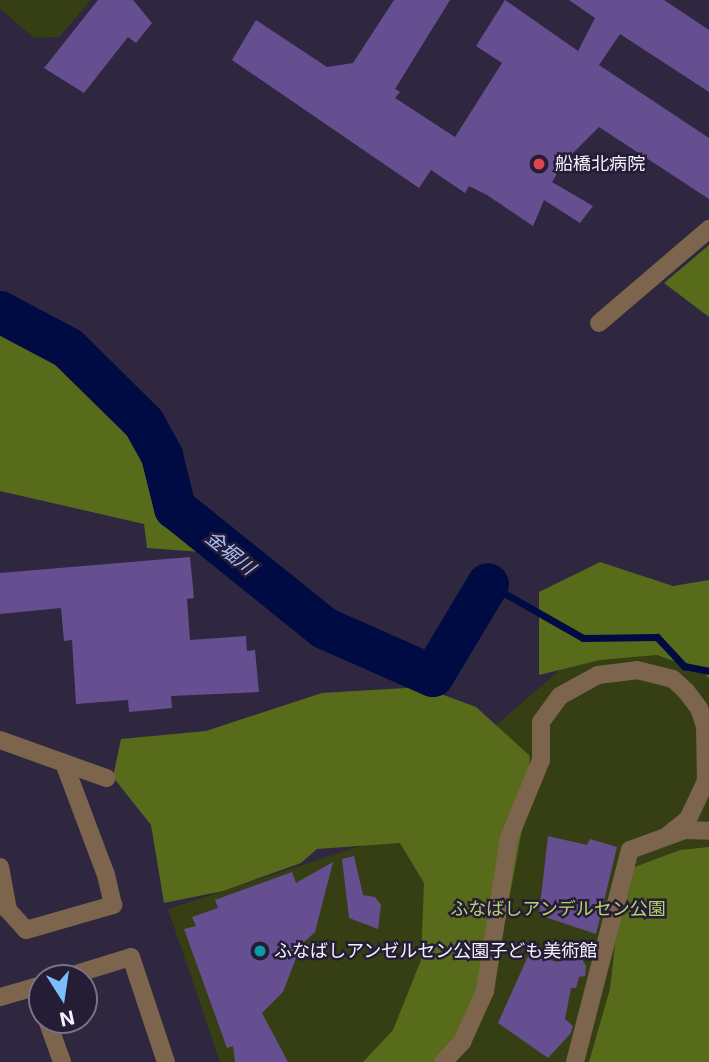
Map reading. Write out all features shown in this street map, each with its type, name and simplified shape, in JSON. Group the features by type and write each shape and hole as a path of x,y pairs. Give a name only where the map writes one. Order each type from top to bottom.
{"street":[{"path":"599,323 709,229"},
{"path":"443,1062 462,1042 485,991 509,838 541,760 541,722 560,696 598,675 638,670 673,679 686,691 699,708 705,726 706,781 688,819 668,835"},
{"path":"0,740 106,778"},
{"path":"0,867 4,912 26,930 113,905 106,875 64,763"},
{"path":"575,1062 626,859 637,844 708,828"},
{"path":"98,967 131,957 166,1062"},
{"path":"0,997 28,989"},
{"path":"52,1034 62,1062"}],"green space":[{"path":"0,0 91,0 59,37 34,38 0,9"},
{"path":"709,245 709,317 664,283"},
{"path":"0,319 63,355 139,428 172,519 207,544 201,552 147,548 144,524 0,491"},
{"path":"600,562 673,586 709,580 709,679 704,672 657,655 600,660 539,675 539,592"},
{"name":"ふなばしアンデルセン公園","path":"709,615 709,1062 220,1062 168,909 434,822 470,748 586,647"},
{"path":"422,687 476,707 530,756 526,808 495,975 471,1039 456,1062 363,1062 393,1030 421,960 424,883 400,843 317,849 301,863 223,891 164,903 151,825 113,777 121,739 206,731 322,693"},
{"path":"709,847 709,1062 589,1062 610,989 619,908 632,868 680,850"}],"building":[{"path":"98,0 133,0 152,23 136,43 128,37 84,93 44,68"},
{"path":"394,0 450,0 395,89 400,92 395,98 455,137 502,63 476,46 505,0 578,51 595,18 569,0 664,0 709,30 709,92 620,34 599,65 709,138 709,199 599,127 564,162 552,182 593,206 580,223 544,200 533,226 487,195 469,186 465,193 431,170 419,188 232,60 256,20 327,67 353,63"},
{"path":"190,557 194,598 187,599 190,640 246,636 247,651 255,650 259,692 171,696 172,708 129,712 128,700 76,704 72,640 64,641 61,608 0,614 0,573"},
{"path":"548,836 587,845 590,839 617,847 596,934 539,915"},
{"path":"354,856 363,895 375,897 381,905 378,929 349,918 342,859"},
{"path":"333,862 315,932 301,945 283,992 262,1013 288,1062 235,1062 233,1046 227,1048 184,929 196,926 192,917 218,908 215,900 292,872 296,883"},
{"path":"529,954 557,962 579,954 586,966 585,976 579,977 576,988 571,988 565,1019 573,1026 570,1034 548,1058 498,1023"}],"waterway":[{"name":"金堀川","path":"0,312 68,348 144,423 162,456 175,508 324,628 433,676 488,584"},
{"path":"488,584 583,638 657,637 684,666 709,671"}],"place":[{"name":"船橋北病院","path":"539,164"},
{"name":"ふなばしアンゼルセン公園子ども美術館","path":"260,951"}]}
